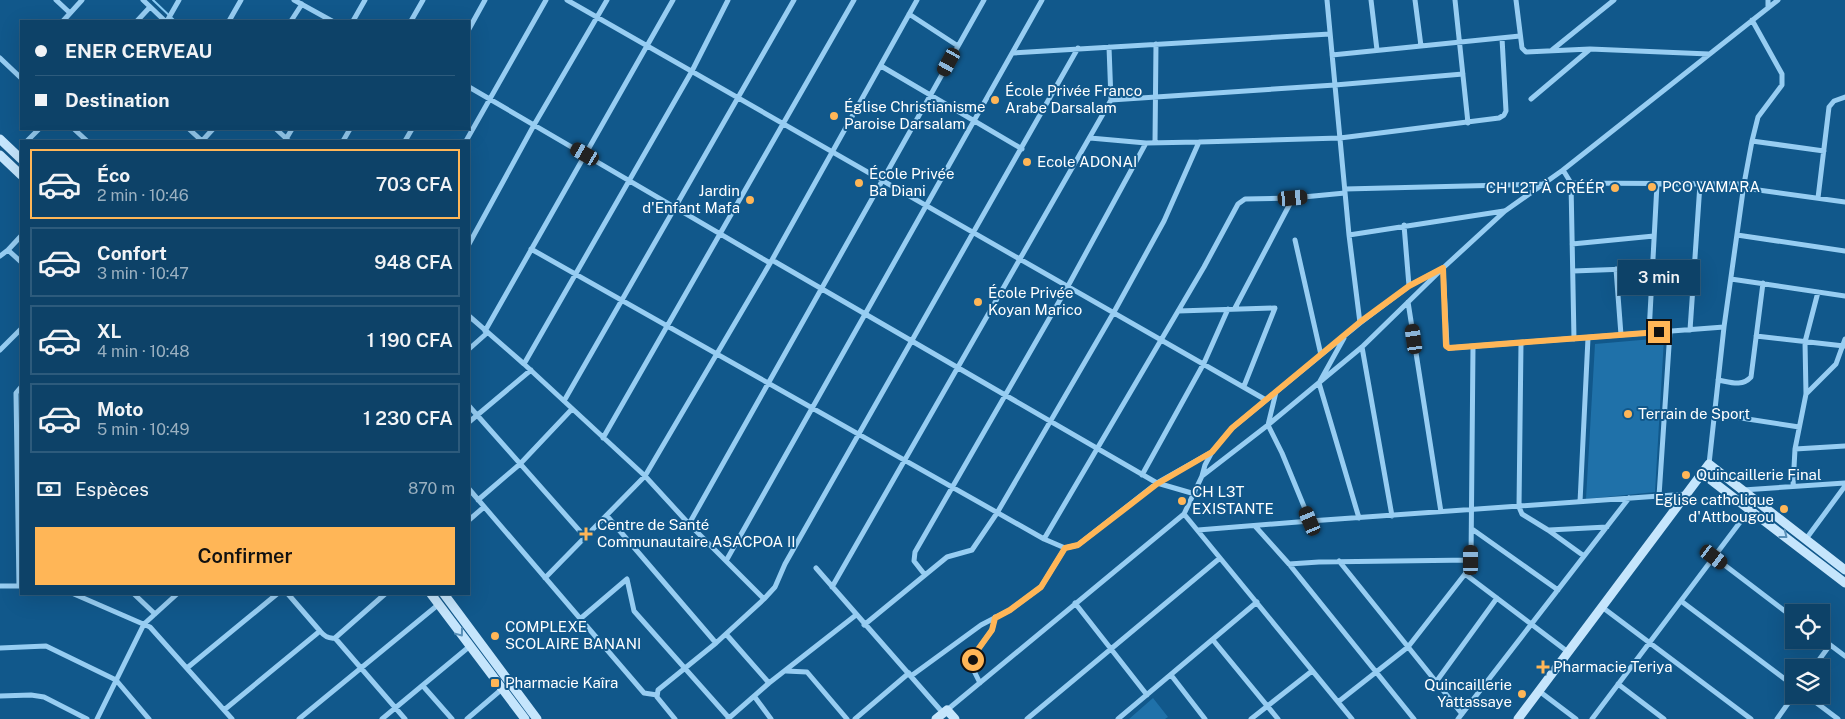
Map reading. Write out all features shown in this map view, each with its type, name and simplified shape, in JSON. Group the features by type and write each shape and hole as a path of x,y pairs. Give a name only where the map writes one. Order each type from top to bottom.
{"street":[{"path":"56,0 70,13"},
{"path":"64,20 82,0"},
{"path":"143,0 165,20"},
{"path":"167,20 179,0"},
{"path":"229,20 241,0"},
{"path":"294,0 330,20"},
{"path":"354,20 365,0"},
{"path":"412,20 424,0"},
{"path":"470,27 485,0"},
{"path":"467,140 546,0"},
{"path":"567,0 1266,400"},
{"path":"470,242 534,125 607,0"},
{"path":"470,348 486,332 531,249 673,0"},
{"path":"524,364 692,71 728,0"},
{"path":"564,402 794,0"},
{"path":"603,438 854,0"},
{"path":"545,578 645,476 771,262 917,0"},
{"path":"688,524 984,0"},
{"path":"726,561 1042,0"},
{"path":"1327,0 1349,235 1360,322"},
{"path":"1371,0 1377,50"},
{"path":"1415,0 1421,46"},
{"path":"1455,0 1468,123"},
{"path":"1516,0 1520,36 1524,51 1590,49 1709,54"},
{"path":"1552,51 1614,0"},
{"path":"1768,0 1768,8"},
{"path":"1202,476 1268,425 1362,347 1505,211 1563,170 1778,0"},
{"path":"292,20 302,4"},
{"path":"138,20 150,7"},
{"path":"909,14 958,46"},
{"path":"1518,719 1704,474 1709,464 1724,327 1752,141 1758,117 1782,85 1782,74 1752,20"},
{"path":"1013,53 1330,34"},
{"path":"1332,55 1520,36"},
{"path":"1090,138 1146,143 1340,138 1499,118 1504,116 1506,112 1502,38"},
{"path":"1155,142 1157,98 1156,44"},
{"path":"832,587 1111,100 1109,46"},
{"path":"657,694 658,690 716,643 775,587 785,564 858,434 1078,48"},
{"path":"1531,99 1590,49"},
{"path":"0,58 19,76"},
{"path":"881,66 1022,149"},
{"path":"1111,100 1335,85 1463,74"},
{"path":"470,87 675,207 866,314 1157,484 1195,494"},
{"path":"1818,198 1829,107 1834,101 1845,97"},
{"path":"28,140 38,130"},
{"path":"75,130 86,140"},
{"path":"190,130 201,140"},
{"path":"203,140 213,130"},
{"path":"277,130 287,140"},
{"path":"0,139 19,154"},
{"path":"1752,141 1824,151"},
{"path":"864,625 947,557 972,550 997,513 1114,312 1164,221 1199,142"},
{"path":"925,575 914,561 914,552 953,488 1068,286 1146,143"},
{"path":"0,155 20,174"},
{"path":"1563,170 1571,183 1574,339"},
{"path":"1571,183 1744,186 1845,202"},
{"path":"1044,539 1162,339 1238,204 1245,199 1293,198 1345,191 1544,184"},
{"path":"1649,333 1658,184"},
{"path":"1690,330 1700,184"},
{"path":"1236,308 1293,198"},
{"path":"1349,235 1404,225 1505,211"},
{"path":"1404,225 1409,286"},
{"path":"1737,235 1845,251"},
{"path":"1572,244 1654,236"},
{"path":"0,256 20,237"},
{"path":"1295,240 1321,355"},
{"path":"531,249 997,513 1044,539 1065,548 1078,545 1157,484 1212,452"},
{"path":"8,250 20,261"},
{"path":"1443,268 1446,346 1449,348 1724,327"},
{"path":"942,715 1184,514 1195,494 1205,465 1212,452 1232,428 1360,322 1409,286 1443,268"},
{"path":"1573,271 1653,268"},
{"path":"1616,269 1621,335"},
{"path":"1731,278 1845,296"},
{"path":"1718,380 1740,383 1747,381 1751,377 1763,283"},
{"path":"1793,486 1795,449 1806,394 1805,342 1818,292"},
{"path":"1408,302 1441,512"},
{"path":"1178,311 1274,307 1276,309 1244,386"},
{"path":"1142,475 1204,363 1228,309"},
{"path":"470,317 531,370 645,476 688,524 764,599"},
{"path":"0,350 20,331"},
{"path":"1659,496 1670,332"},
{"path":"1345,335 1320,383 1359,518"},
{"path":"1756,336 1844,346"},
{"path":"1580,502 1588,338"},
{"path":"1806,394 1836,364 1845,339"},
{"path":"1521,343 1519,507 1522,514 1584,556"},
{"path":"1362,347 1392,516"},
{"path":"1338,702 1408,647 1465,574 1471,560 1473,347"},
{"path":"470,421 531,370"},
{"path":"1276,392 1268,425 1282,453 1310,521"},
{"path":"0,586 20,586 18,394"},
{"path":"470,407 585,537"},
{"path":"478,500 520,464 572,409"},
{"path":"1715,414 1799,427"},
{"path":"1795,449 1845,446"},
{"path":"1709,464 1845,570"},
{"path":"1704,474 1845,583"},
{"path":"1743,490 1845,484 1843,493 1806,539"},
{"path":"470,490 644,693 657,694 675,719"},
{"path":"1198,530 1688,494"},
{"path":"1458,719 1629,498"},
{"path":"470,519 484,507"},
{"path":"1592,719 1750,509"},
{"path":"1184,514 1352,719"},
{"path":"606,516 716,643"},
{"path":"1255,526 1289,564 1414,719"},
{"path":"1548,530 1607,527"},
{"path":"1472,529 1558,590"},
{"path":"855,719 910,675 981,625 1010,610 1041,587 1065,548"},
{"path":"1714,557 1785,611"},
{"path":"1027,719 1220,558"},
{"path":"1289,564 1471,560"},
{"path":"1339,562 1462,714"},
{"path":"816,568 864,625 910,675 942,715 955,719"},
{"path":"1465,574 1568,652"},
{"path":"580,619 627,579 634,611 728,718 856,615"},
{"path":"76,595 150,627 232,719"},
{"path":"135,595 155,614"},
{"path":"97,719 144,624 177,595"},
{"path":"187,668 276,595"},
{"path":"289,595 320,632 328,638 335,638 384,595"},
{"path":"432,595 524,719"},
{"path":"445,595 537,719"},
{"path":"1436,682 1497,598"},
{"path":"1681,601 1785,679"},
{"path":"1118,719 1257,602"},
{"path":"1075,603 1147,695"},
{"path":"299,719 439,604"},
{"path":"1602,607 1751,719"},
{"path":"980,683 973,669 974,655 992,630 995,618"},
{"path":"224,710 320,632"},
{"path":"726,634 770,683"},
{"path":"335,638 405,719"},
{"path":"1213,640 1278,719"},
{"path":"1830,645 1845,656"},
{"path":"0,648 46,646 116,680 150,719"},
{"path":"382,719 470,646"},
{"path":"1251,719 1312,670"},
{"path":"785,671 807,672 847,719"},
{"path":"1170,675 1205,719"},
{"path":"1618,684 1664,719"},
{"path":"423,686 452,719"},
{"path":"467,719 502,689"},
{"path":"1539,691 1576,719"},
{"path":"0,696 31,695 44,697 87,719"},
{"path":"754,696 771,719"},
{"path":"1777,719 1788,704"},
{"path":"1818,704 1838,719"}],"shaded area":[{"path":"1664,338 1655,492 1586,499 1595,344"},
{"path":"1153,698 1168,717 1165,719 1129,719"}],"waterway":[{"path":"153,0 174,20"}],"place":[{"name":"École Privée Franco Arabe Darsalam","path":"995,100"},
{"name":"Église Christianisme Paroise Darsalam","path":"834,116"},
{"name":"Ecole ADONAI","path":"1027,162"},
{"name":"École Privée Ba Diani","path":"859,183"},
{"name":"PCO VAMARA","path":"1652,187"},
{"name":"CH L2T À CRÉÉR","path":"1615,188"},
{"name":"Jardin d'Enfant Mafa","path":"750,200"},
{"name":"École Privée Koyan Marico","path":"978,302"},
{"name":"Terrain de Sport","path":"1628,414"},
{"name":"Quincaillerie Final","path":"1686,475"},
{"name":"CH L3T EXISTANTE","path":"1182,501"},
{"name":"Eglise catholique d'Attbougou","path":"1784,509"},
{"name":"Centre de Santé Communautaire ASACPOA II","path":"586,534"},
{"name":"COMPLEXE SCOLAIRE BANANI","path":"495,636"},
{"name":"Pharmacie Teriya","path":"1543,667"},
{"name":"Pharmacie Kaîra","path":"495,683"},
{"name":"Quincaillerie Yattassaye","path":"1522,694"}],"route":[{"path":"973,660 974,655 992,630 995,618 1010,610 1041,587 1065,548 1078,545 1157,484 1212,452 1232,428 1360,322 1409,286 1443,268 1447,348 1659,332"}]}
